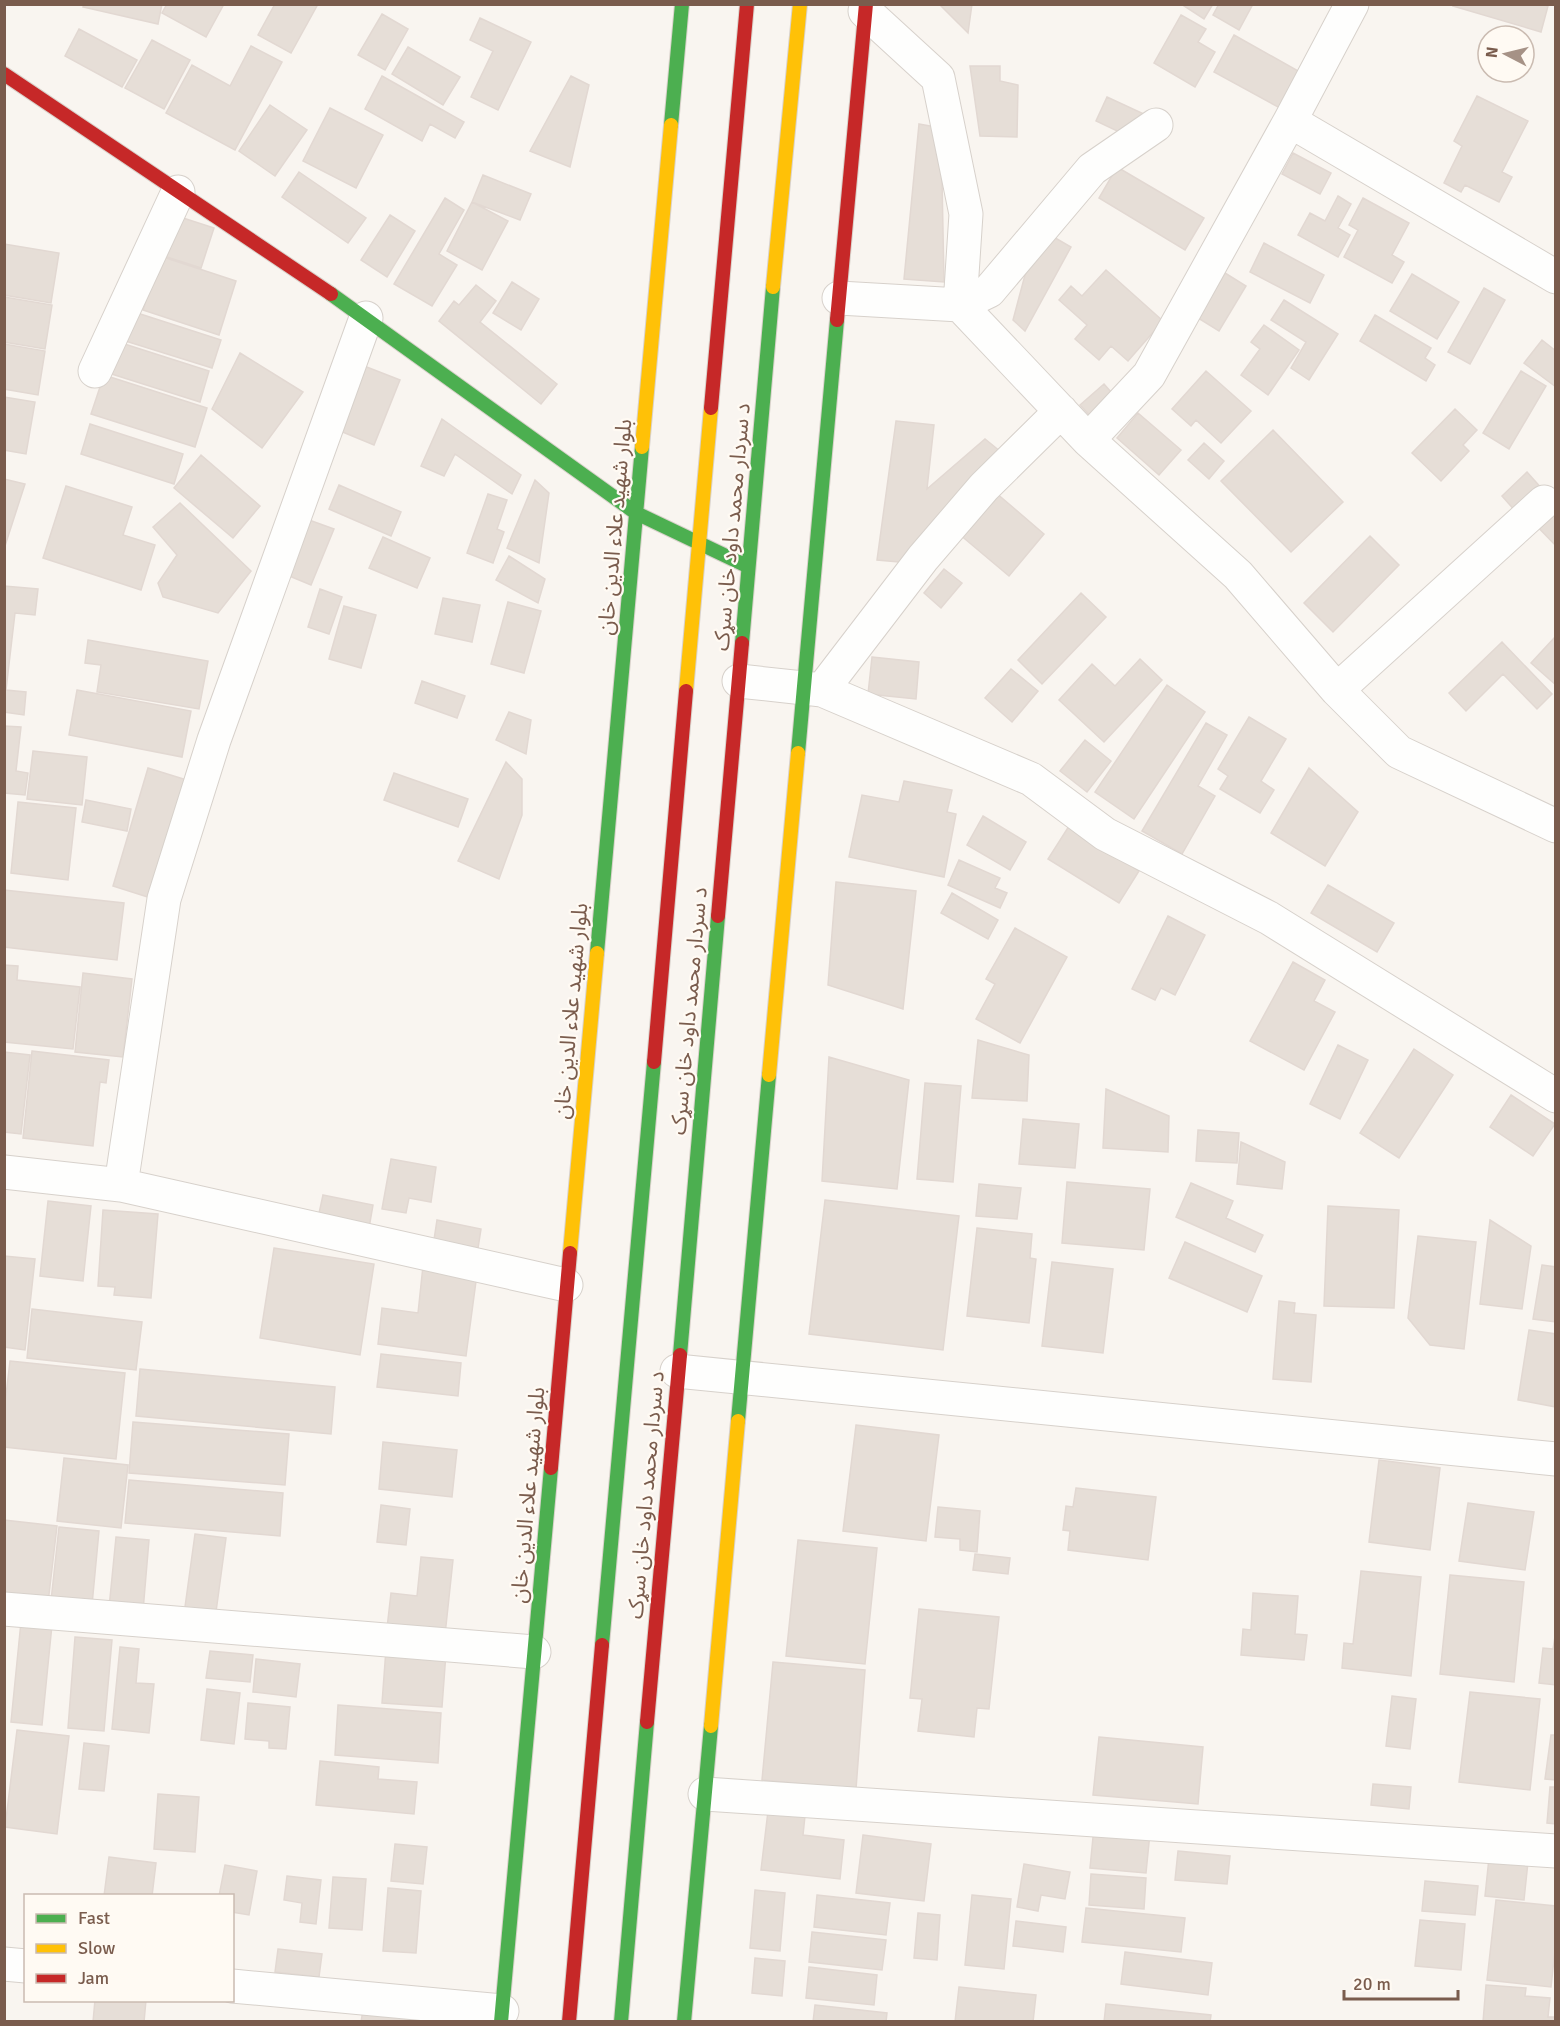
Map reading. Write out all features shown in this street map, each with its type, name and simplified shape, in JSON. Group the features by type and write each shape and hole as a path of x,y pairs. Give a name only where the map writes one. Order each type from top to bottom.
{"main road":[{"name":"بلوار شهید علاء الدین خان","path":"502,2016 682,4"},
{"name":"د سردار محمد داود خان سړک","path":"569,2022 747,4"},
{"name":"د سردار محمد داود خان سړک","path":"621,2022 739,681 747,566 800,4"},
{"path":"684,2022 742,1376 813,689 839,298 865,8"},
{"path":"4,74 366,318 636,513 747,566"}],"street":[{"path":"1088,440 1149,375 1352,4"},
{"path":"865,8 938,78 966,214 960,305 1088,440 1238,575 1337,690 1399,752 1556,826"},
{"path":"1290,121 1556,277"},
{"path":"839,298 960,305 989,291 1092,169 1156,125"},
{"path":"95,370 178,192"},
{"path":"121,1185 164,899 218,729 366,318"},
{"path":"813,689 984,487 1061,411"},
{"path":"1337,690 1544,502"},
{"path":"739,681 813,689 1031,779 1105,834 1269,918 1556,1096"},
{"path":"4,1172 121,1185 566,1285"},
{"path":"677,1371 1556,1459"},
{"path":"4,1609 534,1652"},
{"path":"705,1794 1556,1851"},
{"path":"4,1965 24,1966"},
{"path":"234,1986 502,2016"}],"building":[{"path":"84,4 162,4 158,24 83,7"},
{"path":"167,4 224,4 206,37 162,13"},
{"path":"275,4 318,4 291,53 258,35"},
{"path":"939,4 972,4 968,33"},
{"path":"1181,4 1213,4 1204,19"},
{"path":"1219,4 1253,4 1239,30 1213,15"},
{"path":"1454,4 1541,4 1548,6 1541,32 1536,31 1536,24 1514,24 1453,6"},
{"path":"382,14 408,29 385,70 358,55"},
{"path":"1181,15 1206,29 1198,42 1215,52 1195,87 1154,63"},
{"path":"480,18 531,42 498,110 471,97 493,51 470,40"},
{"path":"79,29 137,60 122,87 65,56"},
{"path":"1234,35 1300,72 1280,108 1214,72"},
{"path":"152,40 190,60 164,109 125,88"},
{"path":"251,46 282,62 235,150 166,113 192,65 230,86"},
{"path":"408,47 460,77 443,105 392,74"},
{"path":"970,66 1000,66 1000,81 1018,85 1017,137 980,136"},
{"path":"382,76 464,122 455,138 430,124 422,141 365,109"},
{"path":"571,76 589,85 570,167 530,151"},
{"path":"1477,96 1528,121 1502,172 1512,177 1499,202 1465,185 1461,192 1444,183 1462,146 1454,141"},
{"path":"1107,97 1144,114 1132,138 1096,121"},
{"path":"270,105 307,130 275,176 239,151"},
{"path":"330,108 383,135 356,188 303,161"},
{"path":"919,124 941,128 944,282 904,279"},
{"path":"1293,153 1331,173 1320,194 1282,174"},
{"path":"1117,167 1204,218 1185,250 1099,198"},
{"path":"299,172 366,218 348,243 282,197"},
{"path":"483,175 531,194 520,220 472,202"},
{"path":"1338,196 1351,204 1338,228 1350,235 1338,257 1298,235 1310,213 1325,221"},
{"path":"445,198 464,210 439,254 457,265 432,306 394,284"},
{"path":"1363,198 1409,223 1392,255 1404,262 1392,283 1344,257 1358,230 1349,225"},
{"path":"472,202 508,221 482,270 447,251"},
{"path":"390,215 415,231 387,277 361,260"},
{"path":"177,216 214,228 201,268 164,256"},
{"path":"1045,232 1071,247 1025,331 1013,320 1025,275"},
{"path":"1264,243 1324,275 1310,303 1250,272"},
{"path":"4,244 59,253 51,303 4,295"},
{"path":"160,256 236,281 219,335 143,310"},
{"path":"1106,270 1163,321 1128,361 1111,346 1099,360 1075,339 1087,325 1059,300 1071,286 1082,296"},
{"path":"1225,273 1246,286 1219,331 1198,318"},
{"path":"1412,274 1459,302 1437,339 1390,311"},
{"path":"512,282 539,299 521,330 493,313"},
{"path":"476,285 496,301 480,322 557,384 541,404 439,321 454,301 459,305"},
{"path":"1484,288 1505,300 1470,364 1448,352"},
{"path":"4,297 52,305 45,349 4,342"},
{"path":"1284,300 1338,334 1309,380 1291,368 1306,342 1271,320"},
{"path":"128,310 221,340 212,368 119,339"},
{"path":"1375,315 1431,348 1425,358 1435,365 1426,381 1360,341"},
{"path":"1264,325 1299,350 1268,395 1241,375 1260,349 1251,342"},
{"path":"112,340 209,371 200,402 102,371"},
{"path":"1542,340 1556,351 1556,387 1524,363"},
{"path":"4,344 45,351 38,395 4,389"},
{"path":"240,353 303,392 262,448 212,409"},
{"path":"359,364 400,380 374,445 333,428"},
{"path":"1206,371 1251,411 1221,443 1196,420 1191,426 1172,409"},
{"path":"1521,371 1546,386 1509,449 1483,433"},
{"path":"104,375 207,408 195,447 91,414"},
{"path":"1104,384 1118,400 1095,421 1080,405"},
{"path":"4,397 35,402 26,454 4,450"},
{"path":"1455,409 1477,430 1463,445 1469,451 1441,481 1412,453"},
{"path":"1138,413 1181,450 1159,475 1117,438"},
{"path":"442,419 521,475 512,494 455,454 444,476 421,466"},
{"path":"896,421 934,425 927,489 985,439 1001,452 899,562 877,560"},
{"path":"90,424 183,454 174,484 81,454"},
{"path":"1273,430 1343,502 1291,552 1221,481"},
{"path":"1204,443 1224,461 1209,479 1188,460"},
{"path":"201,455 260,506 233,538 174,488"},
{"path":"1527,472 1543,490 1517,513 1502,496"},
{"path":"4,479 25,484 4,549"},
{"path":"535,480 549,493 539,563 507,548"},
{"path":"339,485 401,512 391,536 329,509"},
{"path":"66,486 132,507 123,535 155,545 141,590 43,558"},
{"path":"995,492 1044,534 1009,576 959,534"},
{"path":"488,494 507,500 497,529 504,532 493,563 467,553"},
{"path":"1556,497 1556,546 1531,520"},
{"path":"180,503 251,571 218,613 163,597 158,583 177,555 153,527"},
{"path":"309,520 334,529 311,585 287,575"},
{"path":"1370,536 1399,565 1333,632 1304,603"},
{"path":"383,537 430,558 417,588 369,568"},
{"path":"509,556 545,579 538,603 496,580"},
{"path":"944,569 962,583 941,608 924,593"},
{"path":"4,586 38,589 35,615 15,613 6,690 26,692 24,715 4,712"},
{"path":"320,589 342,597 329,634 308,627"},
{"path":"1081,593 1106,617 1042,684 1018,660"},
{"path":"443,598 480,605 472,642 435,634"},
{"path":"508,602 541,611 524,673 491,664"},
{"path":"344,606 376,615 361,668 329,659"},
{"path":"1556,636 1556,685 1531,663"},
{"path":"88,640 208,661 199,709 97,692 101,665 85,663"},
{"path":"1502,642 1552,694 1537,709 1503,674 1466,711 1449,693"},
{"path":"872,657 919,662 916,699 868,694"},
{"path":"1140,659 1162,680 1104,742 1059,700 1092,664 1115,686"},
{"path":"1011,669 1038,691 1012,722 985,698"},
{"path":"422,681 465,696 457,718 415,703"},
{"path":"1167,685 1205,712 1134,819 1095,792"},
{"path":"77,690 191,711 182,757 69,735"},
{"path":"509,712 531,720 526,754 496,740"},
{"path":"1249,717 1286,739 1261,781 1274,790 1260,813 1220,789 1228,776 1218,769"},
{"path":"1206,723 1227,735 1198,786 1215,796 1182,854 1142,831"},
{"path":"4,726 21,727 16,771 28,773 25,795 4,793"},
{"path":"1085,740 1111,761 1087,792 1060,771"},
{"path":"33,751 87,757 82,805 27,799"},
{"path":"506,762 522,779 522,815 499,879 458,861"},
{"path":"148,768 190,781 154,899 113,886"},
{"path":"1309,768 1358,812 1325,866 1271,833"},
{"path":"394,773 468,799 458,827 384,800"},
{"path":"904,781 952,790 947,812 956,814 944,877 849,857 862,795 899,802"},
{"path":"86,800 131,809 127,831 82,822"},
{"path":"18,802 76,808 68,880 11,873"},
{"path":"983,816 1026,842 1010,870 967,845"},
{"path":"1069,826 1139,871 1119,903 1048,859"},
{"path":"959,860 1000,878 995,888 1007,893 1000,908 948,885"},
{"path":"836,882 916,891 903,1009 828,985"},
{"path":"1328,885 1394,923 1377,952 1311,913"},
{"path":"4,890 124,903 117,960 4,947"},
{"path":"952,893 998,920 988,939 941,913"},
{"path":"1168,916 1205,935 1175,995 1161,988 1155,1000 1132,989"},
{"path":"1015,928 1067,957 1020,1043 976,1019 995,984 986,979"},
{"path":"1293,962 1325,980 1314,1001 1335,1012 1304,1070 1250,1041"},
{"path":"4,965 18,966 17,980 80,987 73,1049 4,1042"},
{"path":"83,973 132,979 123,1057 75,1052"},
{"path":"978,1040 1029,1055 1027,1101 972,1098"},
{"path":"1338,1045 1368,1060 1340,1119 1310,1104"},
{"path":"1414,1049 1453,1075 1399,1158 1360,1133"},
{"path":"32,1051 109,1060 106,1083 100,1082 93,1146 23,1138"},
{"path":"4,1052 30,1055 21,1134 4,1132"},
{"path":"829,1057 909,1080 897,1189 822,1181"},
{"path":"925,1083 961,1086 953,1182 917,1179"},
{"path":"1106,1089 1169,1116 1168,1152 1103,1148"},
{"path":"1511,1095 1555,1124 1533,1156 1490,1127"},
{"path":"1023,1119 1079,1124 1075,1168 1019,1164"},
{"path":"1198,1130 1239,1133 1237,1163 1196,1161"},
{"path":"1241,1142 1285,1162 1282,1189 1237,1184"},
{"path":"391,1159 436,1167 431,1202 409,1198 406,1213 382,1209"},
{"path":"1067,1182 1150,1189 1144,1250 1062,1243"},
{"path":"1191,1183 1233,1201 1226,1218 1263,1235 1255,1252 1176,1217"},
{"path":"979,1184 1021,1188 1017,1219 976,1216"},
{"path":"323,1195 373,1205 369,1228 318,1218"},
{"path":"825,1200 959,1216 943,1350 809,1334"},
{"path":"48,1201 91,1206 83,1281 40,1276"},
{"path":"1328,1206 1399,1210 1394,1308 1324,1306"},
{"path":"103,1210 158,1214 151,1298 114,1295 115,1287 98,1286"},
{"path":"437,1220 481,1229 478,1248 434,1240"},
{"path":"1490,1220 1531,1246 1522,1309 1480,1304"},
{"path":"977,1228 1032,1234 1030,1258 1036,1259 1029,1323 967,1316"},
{"path":"1418,1236 1476,1242 1464,1349 1430,1345 1408,1318"},
{"path":"1185,1242 1262,1276 1247,1312 1169,1278"},
{"path":"274,1248 374,1264 360,1355 260,1338"},
{"path":"4,1256 35,1259 25,1350 4,1347"},
{"path":"1052,1262 1113,1269 1103,1353 1042,1346"},
{"path":"1542,1265 1556,1267 1556,1322 1533,1319"},
{"path":"423,1266 477,1274 466,1356 378,1344 382,1308 418,1313"},
{"path":"1279,1301 1295,1303 1294,1313 1316,1315 1311,1382 1273,1379"},
{"path":"32,1309 142,1322 136,1370 27,1358"},
{"path":"1529,1330 1556,1334 1556,1407 1518,1400"},
{"path":"381,1354 461,1363 458,1396 377,1387"},
{"path":"10,1361 125,1373 116,1459 4,1447 4,1412"},
{"path":"140,1369 335,1387 331,1434 136,1416"},
{"path":"133,1422 289,1434 285,1485 129,1473"},
{"path":"856,1425 939,1435 926,1541 843,1531"},
{"path":"383,1442 457,1450 452,1497 379,1489"},
{"path":"64,1458 128,1465 121,1528 57,1521"},
{"path":"1379,1460 1440,1468 1430,1550 1369,1542"},
{"path":"129,1480 283,1493 280,1536 125,1523"},
{"path":"1076,1488 1156,1497 1148,1560 1068,1550 1070,1531 1063,1530 1066,1506 1073,1507"},
{"path":"1468,1503 1534,1512 1525,1570 1459,1561"},
{"path":"381,1505 410,1509 406,1545 377,1542"},
{"path":"938,1507 980,1511 977,1552 960,1550 960,1539 935,1537"},
{"path":"4,1520 57,1526 48,1603 4,1598"},
{"path":"59,1527 99,1531 92,1605 51,1601"},
{"path":"195,1534 226,1538 216,1612 185,1607"},
{"path":"116,1537 149,1540 143,1611 109,1608"},
{"path":"798,1540 877,1548 865,1664 786,1656"},
{"path":"975,1554 1010,1558 1008,1574 973,1570"},
{"path":"421,1557 453,1560 445,1635 387,1628 391,1593 417,1596"},
{"path":"1361,1571 1421,1577 1411,1676 1342,1668 1344,1643 1353,1644"},
{"path":"1450,1575 1524,1582 1514,1682 1440,1674"},
{"path":"1253,1593 1298,1596 1295,1634 1307,1635 1304,1660 1241,1655 1243,1629 1251,1630"},
{"path":"919,1609 999,1617 989,1709 977,1708 974,1737 918,1731 922,1699 910,1698"},
{"path":"21,1622 52,1625 42,1725 11,1722"},
{"path":"1556,1630 1556,1685 1539,1683 1543,1648 1553,1649"},
{"path":"75,1637 112,1640 104,1731 68,1728"},
{"path":"120,1647 139,1649 136,1683 154,1684 149,1733 112,1729"},
{"path":"386,1649 446,1653 442,1707 382,1703"},
{"path":"210,1651 253,1655 250,1682 206,1678"},
{"path":"256,1659 300,1664 296,1697 253,1692"},
{"path":"773,1662 865,1670 856,1789 762,1780"},
{"path":"207,1689 240,1693 234,1744 201,1740"},
{"path":"1470,1692 1540,1699 1530,1790 1459,1782"},
{"path":"1392,1696 1416,1699 1410,1749 1386,1746"},
{"path":"248,1703 290,1707 286,1749 269,1748 269,1741 245,1739"},
{"path":"338,1705 441,1713 438,1763 335,1755"},
{"path":"17,1730 69,1736 57,1834 5,1827"},
{"path":"1551,1735 1556,1735 1556,1780 1545,1779"},
{"path":"1099,1737 1203,1747 1198,1804 1093,1795"},
{"path":"84,1743 109,1746 104,1791 79,1789"},
{"path":"320,1761 379,1767 378,1779 417,1782 414,1814 316,1805"},
{"path":"1373,1784 1411,1787 1409,1809 1371,1805"},
{"path":"1550,1787 1556,1787 1556,1824 1547,1823"},
{"path":"158,1794 199,1797 195,1852 154,1849"},
{"path":"768,1811 805,1816 803,1835 844,1840 840,1879 761,1870"},
{"path":"1094,1827 1150,1833 1146,1873 1090,1868"},
{"path":"863,1835 931,1844 924,1901 856,1893"},
{"path":"395,1844 427,1847 423,1884 391,1881"},
{"path":"1178,1851 1230,1856 1227,1884 1175,1880"},
{"path":"109,1857 156,1863 152,1894 104,1894"},
{"path":"1489,1858 1528,1862 1524,1900 1485,1896"},
{"path":"1024,1864 1070,1872 1065,1899 1041,1895 1038,1911 1017,1907"},
{"path":"225,1865 257,1871 249,1915 234,1912 234,1894 219,1894"},
{"path":"1091,1874 1146,1878 1144,1909 1089,1905"},
{"path":"287,1876 321,1880 316,1924 300,1922 302,1903 284,1900"},
{"path":"333,1877 366,1879 362,1930 329,1928"},
{"path":"1425,1881 1478,1886 1475,1915 1422,1911"},
{"path":"388,1888 421,1891 416,1953 383,1951"},
{"path":"755,1890 785,1893 780,1951 750,1948"},
{"path":"817,1895 890,1903 886,1935 814,1927"},
{"path":"972,1895 1011,1899 1004,1969 965,1965"},
{"path":"1496,1900 1556,1906 1556,1941 1551,1987 1487,1980"},
{"path":"1086,1908 1185,1918 1181,1952 1082,1942"},
{"path":"918,1913 940,1915 937,1960 914,1958"},
{"path":"1420,1920 1465,1924 1461,1970 1415,1966"},
{"path":"1016,1921 1066,1927 1063,1952 1013,1946"},
{"path":"812,1932 886,1940 882,1970 809,1962"},
{"path":"278,1949 322,1954 319,1977 275,1972"},
{"path":"1125,1952 1212,1963 1208,1995 1121,1984"},
{"path":"755,1958 785,1961 782,1996 752,1993"},
{"path":"809,1967 877,1975 874,2005 806,1998"},
{"path":"1486,1985 1526,1988 1525,1996 1550,1998 1548,2017 1556,2017 1556,2022 1483,2022"},
{"path":"959,1987 1036,1995 1033,2022 955,2022"},
{"path":"95,2002 146,2002 144,2022 93,2022"},
{"path":"364,2004 413,2012 411,2022 361,2022"},
{"path":"1106,2004 1211,2015 1210,2022 1104,2022"},
{"path":"815,2005 887,2013 886,2022 813,2022"}],"traffic: fast":[{"path":"671,125 682,4"},
{"path":"742,643 773,287"},
{"path":"331,294 636,513 747,566"},
{"path":"798,753 837,320"},
{"path":"597,953 642,447"},
{"path":"680,1355 718,916"},
{"path":"602,1645 654,1062"},
{"path":"738,1421 769,1075"},
{"path":"501,2022 551,1468"},
{"path":"621,2022 647,1722"},
{"path":"684,2022 711,1726"}],"traffic: slow":[{"path":"773,287 800,4"},
{"path":"642,447 671,125"},
{"path":"686,691 711,408"},
{"path":"769,1075 798,753"},
{"path":"570,1253 597,953"},
{"path":"711,1726 738,1421"}],"traffic: jam":[{"path":"711,408 747,4"},
{"path":"837,320 866,4"},
{"path":"4,74 331,294"},
{"path":"718,916 742,643"},
{"path":"654,1062 686,691"},
{"path":"551,1468 570,1253"},
{"path":"647,1722 680,1355"},
{"path":"569,2022 602,1645"}]}
